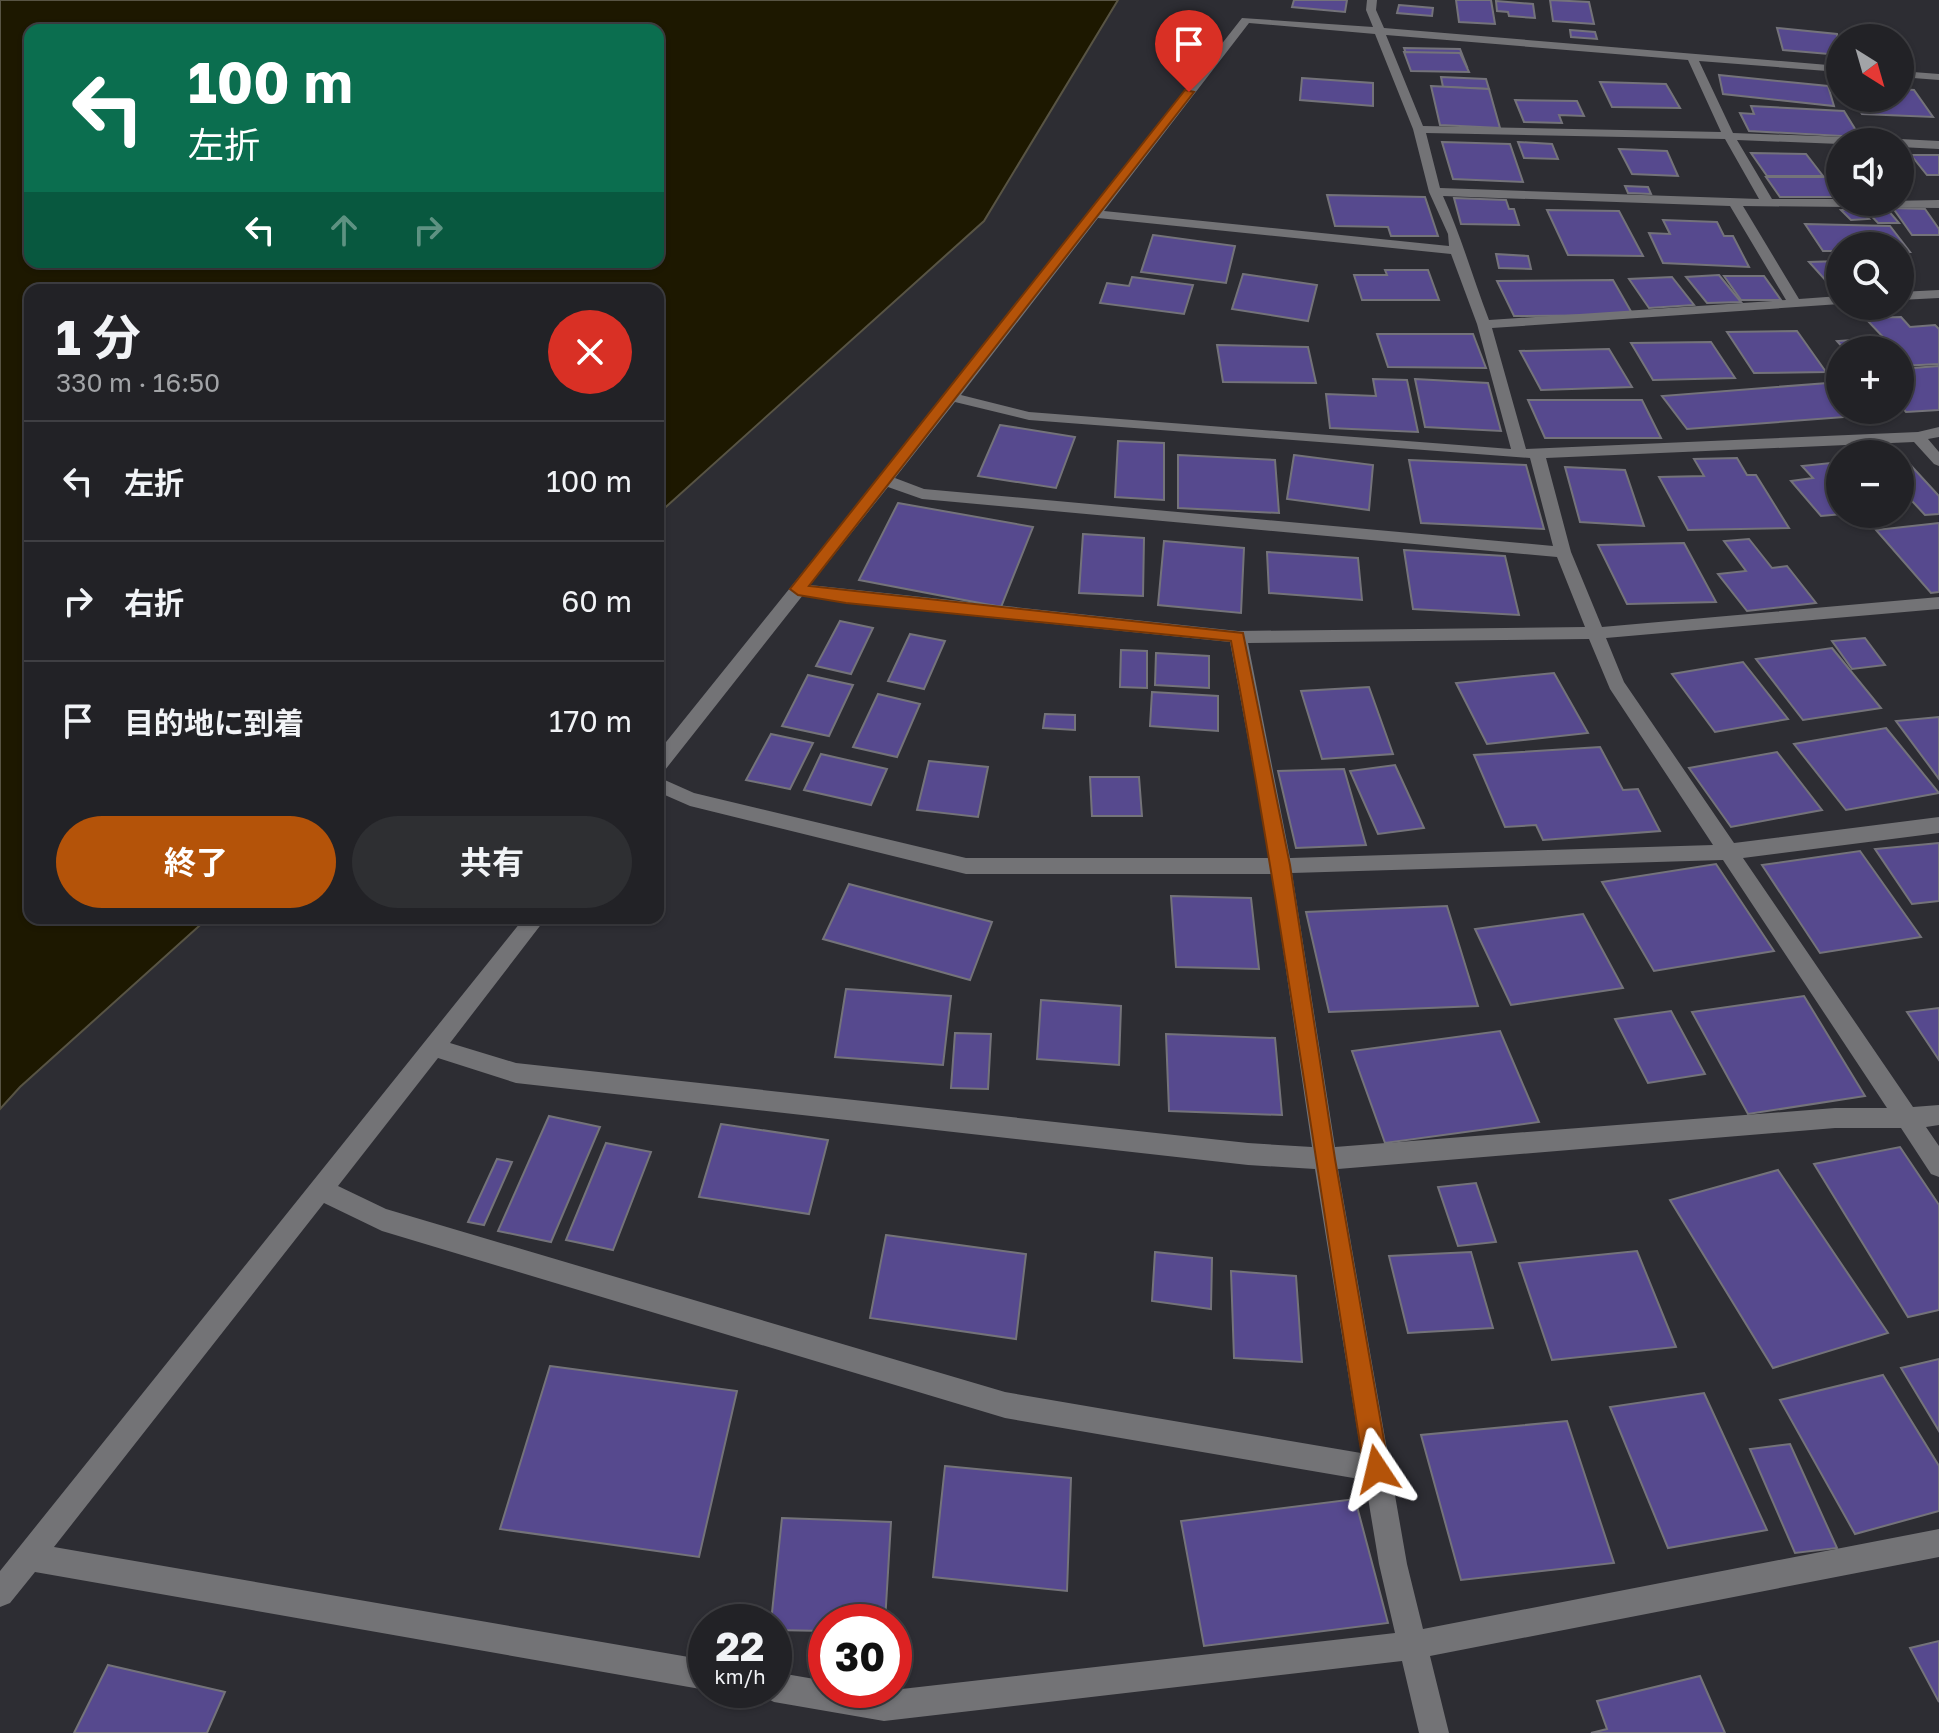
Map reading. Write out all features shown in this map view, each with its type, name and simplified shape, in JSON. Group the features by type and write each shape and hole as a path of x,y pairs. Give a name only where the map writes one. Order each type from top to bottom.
{"street":[{"path":"1372,0 1371,10 1419,129 1435,192 1454,234 1456,251 1563,552 1616,684 1939,1166"},
{"path":"664,757 1246,20 1826,68"},
{"path":"1692,57 1729,136 1767,201"},
{"path":"1914,75 1939,77"},
{"path":"1419,129 1826,140"},
{"path":"1914,144 1939,145"},
{"path":"1435,192 1734,202 1939,204"},
{"path":"1734,202 1794,302"},
{"path":"1094,214 1456,251"},
{"path":"1914,295 1939,294"},
{"path":"1484,324 1826,301"},
{"path":"951,397 1029,416 1529,454 1918,437 1939,432"},
{"path":"1918,437 1939,461"},
{"path":"885,480 922,494 1563,552"},
{"path":"798,589 846,597 1238,637 1596,633 1939,603"},
{"path":"1238,637 1281,865 1325,1159 1393,1564 1434,1733"},
{"path":"664,787 690,799 966,866 1281,865 1728,852 1939,825"},
{"path":"0,1593 531,924"},
{"path":"432,1047 516,1073 1248,1154 1325,1159 1835,1118 1939,1115"},
{"path":"319,1189 382,1219 1005,1405 1377,1469"},
{"path":"792,1690 884,1706 1413,1645 1939,1543"},
{"path":"30,1557 688,1672"}],"shaded area":[{"path":"0,0 1118,0 984,221 664,509 664,284 24,284 24,924 201,924 20,1087 0,1109"}],"building":[{"path":"1294,0 1347,0 1345,12 1292,7"},
{"path":"1456,0 1491,0 1495,24 1459,22"},
{"path":"1550,0 1589,2 1594,24 1553,21"},
{"path":"1496,1 1533,4 1535,18 1509,16 1508,12 1497,11"},
{"path":"1399,5 1433,8 1432,16 1397,13"},
{"path":"1777,28 1826,33 1826,54 1783,50"},
{"path":"1570,30 1595,32 1597,39 1571,37"},
{"path":"1404,48 1460,49 1467,67 1410,65"},
{"path":"1404,52 1460,53 1469,72 1411,71"},
{"path":"1719,75 1826,86 1826,105 1723,94"},
{"path":"1441,77 1486,79 1489,89 1443,87"},
{"path":"1302,78 1373,83 1373,106 1300,100"},
{"path":"1600,82 1666,84 1680,108 1612,107"},
{"path":"1431,86 1489,89 1500,128 1440,125"},
{"path":"1914,90 1933,117 1862,114 1914,112"},
{"path":"1515,100 1577,101 1584,116 1559,115 1562,123 1524,122"},
{"path":"1751,106 1845,112 1854,128 1826,128 1826,135 1749,131 1740,113 1754,114"},
{"path":"1442,142 1510,144 1523,182 1453,179"},
{"path":"1518,142 1552,144 1558,159 1524,158"},
{"path":"1619,149 1667,151 1678,176 1632,174"},
{"path":"1751,153 1806,154 1823,176 1767,176"},
{"path":"1914,155 1939,155 1939,175 1927,175"},
{"path":"1766,177 1826,177 1826,197 1780,197"},
{"path":"1625,186 1648,187 1651,194 1628,193"},
{"path":"1327,195 1425,197 1438,236 1391,236 1388,227 1335,226"},
{"path":"1454,198 1506,200 1509,209 1514,209 1519,225 1461,224"},
{"path":"1914,209 1925,209 1939,229 1939,235 1914,235 1914,232 1910,232 1899,216 1914,216"},
{"path":"1547,210 1619,211 1643,256 1568,255"},
{"path":"1847,216 1866,216 1869,219 1851,220"},
{"path":"1872,216 1893,216 1899,223 1878,223"},
{"path":"1663,220 1717,222 1724,236 1733,236 1749,267 1663,263 1649,233 1670,234"},
{"path":"1805,224 1890,226 1895,232 1826,232 1826,251"},
{"path":"1153,235 1235,246 1226,283 1141,272"},
{"path":"1496,254 1528,256 1531,269 1499,268"},
{"path":"1826,261 1826,281 1809,262"},
{"path":"1385,270 1428,270 1439,300 1362,300 1354,275 1387,275"},
{"path":"1243,274 1317,285 1308,321 1232,309"},
{"path":"1719,275 1741,302 1707,303 1686,277"},
{"path":"1724,276 1764,276 1781,300 1741,300"},
{"path":"1132,277 1193,285 1184,314 1100,303 1107,283 1129,286"},
{"path":"1672,277 1694,305 1649,308 1629,279"},
{"path":"1613,280 1633,315 1514,316 1497,281"},
{"path":"1867,320 1904,320 1910,327 1935,325 1939,329 1939,364 1914,365 1914,336 1882,336"},
{"path":"1797,331 1826,372 1754,373 1727,332"},
{"path":"1377,334 1473,334 1486,368 1388,367"},
{"path":"1711,342 1735,378 1653,380 1631,343"},
{"path":"1217,345 1308,347 1316,383 1223,382"},
{"path":"1609,349 1632,387 1541,390 1520,351"},
{"path":"1939,366 1939,410 1914,412 1914,368"},
{"path":"1373,379 1407,380 1418,432 1330,428 1326,394 1376,396"},
{"path":"1415,379 1488,383 1501,431 1425,427"},
{"path":"1826,383 1826,418 1687,429 1662,396"},
{"path":"1528,400 1642,400 1661,438 1545,438"},
{"path":"1000,425 1075,437 1056,488 978,476"},
{"path":"1118,441 1164,443 1164,500 1115,497"},
{"path":"1178,455 1275,460 1279,513 1178,508"},
{"path":"1294,455 1373,465 1369,510 1287,499"},
{"path":"1737,458 1747,475 1756,475 1789,528 1688,530 1659,477 1704,476 1694,459"},
{"path":"1409,460 1526,465 1544,529 1421,523"},
{"path":"1826,463 1826,516 1821,516 1791,481 1813,478 1802,466"},
{"path":"1565,467 1625,470 1644,526 1580,522"},
{"path":"1914,469 1939,496 1939,514 1925,515 1914,503"},
{"path":"898,503 1033,527 1001,607 859,580"},
{"path":"1939,523 1939,592 1931,593 1876,530"},
{"path":"1083,534 1144,538 1143,596 1079,593"},
{"path":"1749,539 1772,568 1787,566 1816,603 1747,611 1718,574 1746,571 1724,541"},
{"path":"1164,541 1244,548 1241,613 1158,605"},
{"path":"1684,543 1716,602 1627,604 1598,545"},
{"path":"1404,550 1505,556 1519,615 1413,609"},
{"path":"1267,552 1358,558 1362,600 1269,593"},
{"path":"840,621 873,628 851,674 816,666"},
{"path":"910,634 945,641 924,689 888,681"},
{"path":"1865,638 1885,665 1852,669 1832,641"},
{"path":"1832,648 1881,708 1803,720 1756,659"},
{"path":"1121,650 1147,651 1147,688 1120,687"},
{"path":"1156,653 1209,656 1209,688 1155,685"},
{"path":"1743,662 1788,719 1715,732 1672,674"},
{"path":"1554,673 1588,733 1487,744 1456,683"},
{"path":"808,675 853,685 829,736 782,726"},
{"path":"1369,687 1393,754 1322,759 1301,691"},
{"path":"1152,692 1218,696 1218,731 1150,726"},
{"path":"878,694 920,704 897,757 853,747"},
{"path":"1045,714 1075,715 1075,730 1043,728"},
{"path":"1939,717 1939,779 1896,721"},
{"path":"1886,728 1939,793 1846,810 1794,744"},
{"path":"771,734 813,743 790,789 746,780"},
{"path":"1600,747 1623,790 1638,789 1660,831 1543,840 1536,825 1505,827 1474,755"},
{"path":"1777,752 1822,810 1731,827 1689,768"},
{"path":"821,754 887,769 871,805 804,790"},
{"path":"929,761 988,767 978,817 917,810"},
{"path":"1395,765 1424,828 1378,834 1350,771"},
{"path":"1344,769 1366,845 1296,848 1278,771"},
{"path":"1090,777 1139,777 1142,816 1092,816"},
{"path":"1939,843 1939,901 1912,904 1875,849"},
{"path":"1860,851 1921,937 1820,953 1762,865"},
{"path":"1716,864 1774,951 1654,971 1602,882"},
{"path":"849,884 992,922 970,980 823,939"},
{"path":"1171,896 1251,898 1259,969 1176,967"},
{"path":"1447,906 1478,1006 1329,1012 1306,912"},
{"path":"1583,914 1623,988 1511,1005 1475,929"},
{"path":"846,989 951,996 943,1065 835,1057"},
{"path":"1804,996 1865,1096 1748,1114 1692,1012"},
{"path":"1041,1000 1121,1006 1119,1065 1037,1059"},
{"path":"1939,1008 1939,1060 1907,1012"},
{"path":"1671,1011 1705,1074 1648,1083 1615,1019"},
{"path":"1500,1031 1539,1122 1385,1143 1352,1051"},
{"path":"955,1033 991,1034 988,1089 951,1088"},
{"path":"1166,1034 1275,1038 1282,1115 1169,1111"},
{"path":"549,1116 600,1127 551,1242 498,1231"},
{"path":"721,1124 828,1140 809,1214 699,1197"},
{"path":"606,1143 651,1152 613,1250 566,1240"},
{"path":"1900,1147 1939,1205 1939,1310 1908,1317 1814,1164"},
{"path":"497,1159 512,1162 484,1225 468,1222"},
{"path":"1778,1170 1888,1333 1773,1368 1670,1200"},
{"path":"1476,1183 1496,1242 1458,1246 1438,1187"},
{"path":"886,1235 1026,1254 1016,1339 870,1318"},
{"path":"1637,1251 1676,1347 1552,1360 1519,1263"},
{"path":"1155,1252 1212,1258 1211,1309 1152,1301"},
{"path":"1471,1252 1493,1328 1408,1333 1389,1256"},
{"path":"1231,1271 1296,1276 1302,1362 1234,1358"},
{"path":"1939,1359 1939,1431 1901,1368"},
{"path":"550,1366 737,1391 699,1557 500,1529"},
{"path":"1883,1375 1939,1466 1939,1511 1855,1534 1780,1400"},
{"path":"1704,1393 1767,1530 1668,1548 1610,1407"},
{"path":"1567,1421 1614,1563 1461,1580 1421,1435"},
{"path":"1790,1444 1837,1548 1795,1553 1750,1449"},
{"path":"945,1466 1071,1478 1067,1591 933,1577"},
{"path":"1355,1499 1388,1623 1204,1646 1181,1521"},
{"path":"782,1518 891,1522 886,1604 808,1604 808,1631 792,1630 792,1604 773,1604"},
{"path":"1939,1641 1939,1702 1910,1648"},
{"path":"108,1665 225,1692 207,1733 74,1733"},
{"path":"1700,1676 1725,1733 1591,1733 1607,1729 1597,1701"}],"route":[{"path":"1189,92 1005,330 798,589 846,597 1238,637 1281,865 1325,1159 1377,1469"}]}
